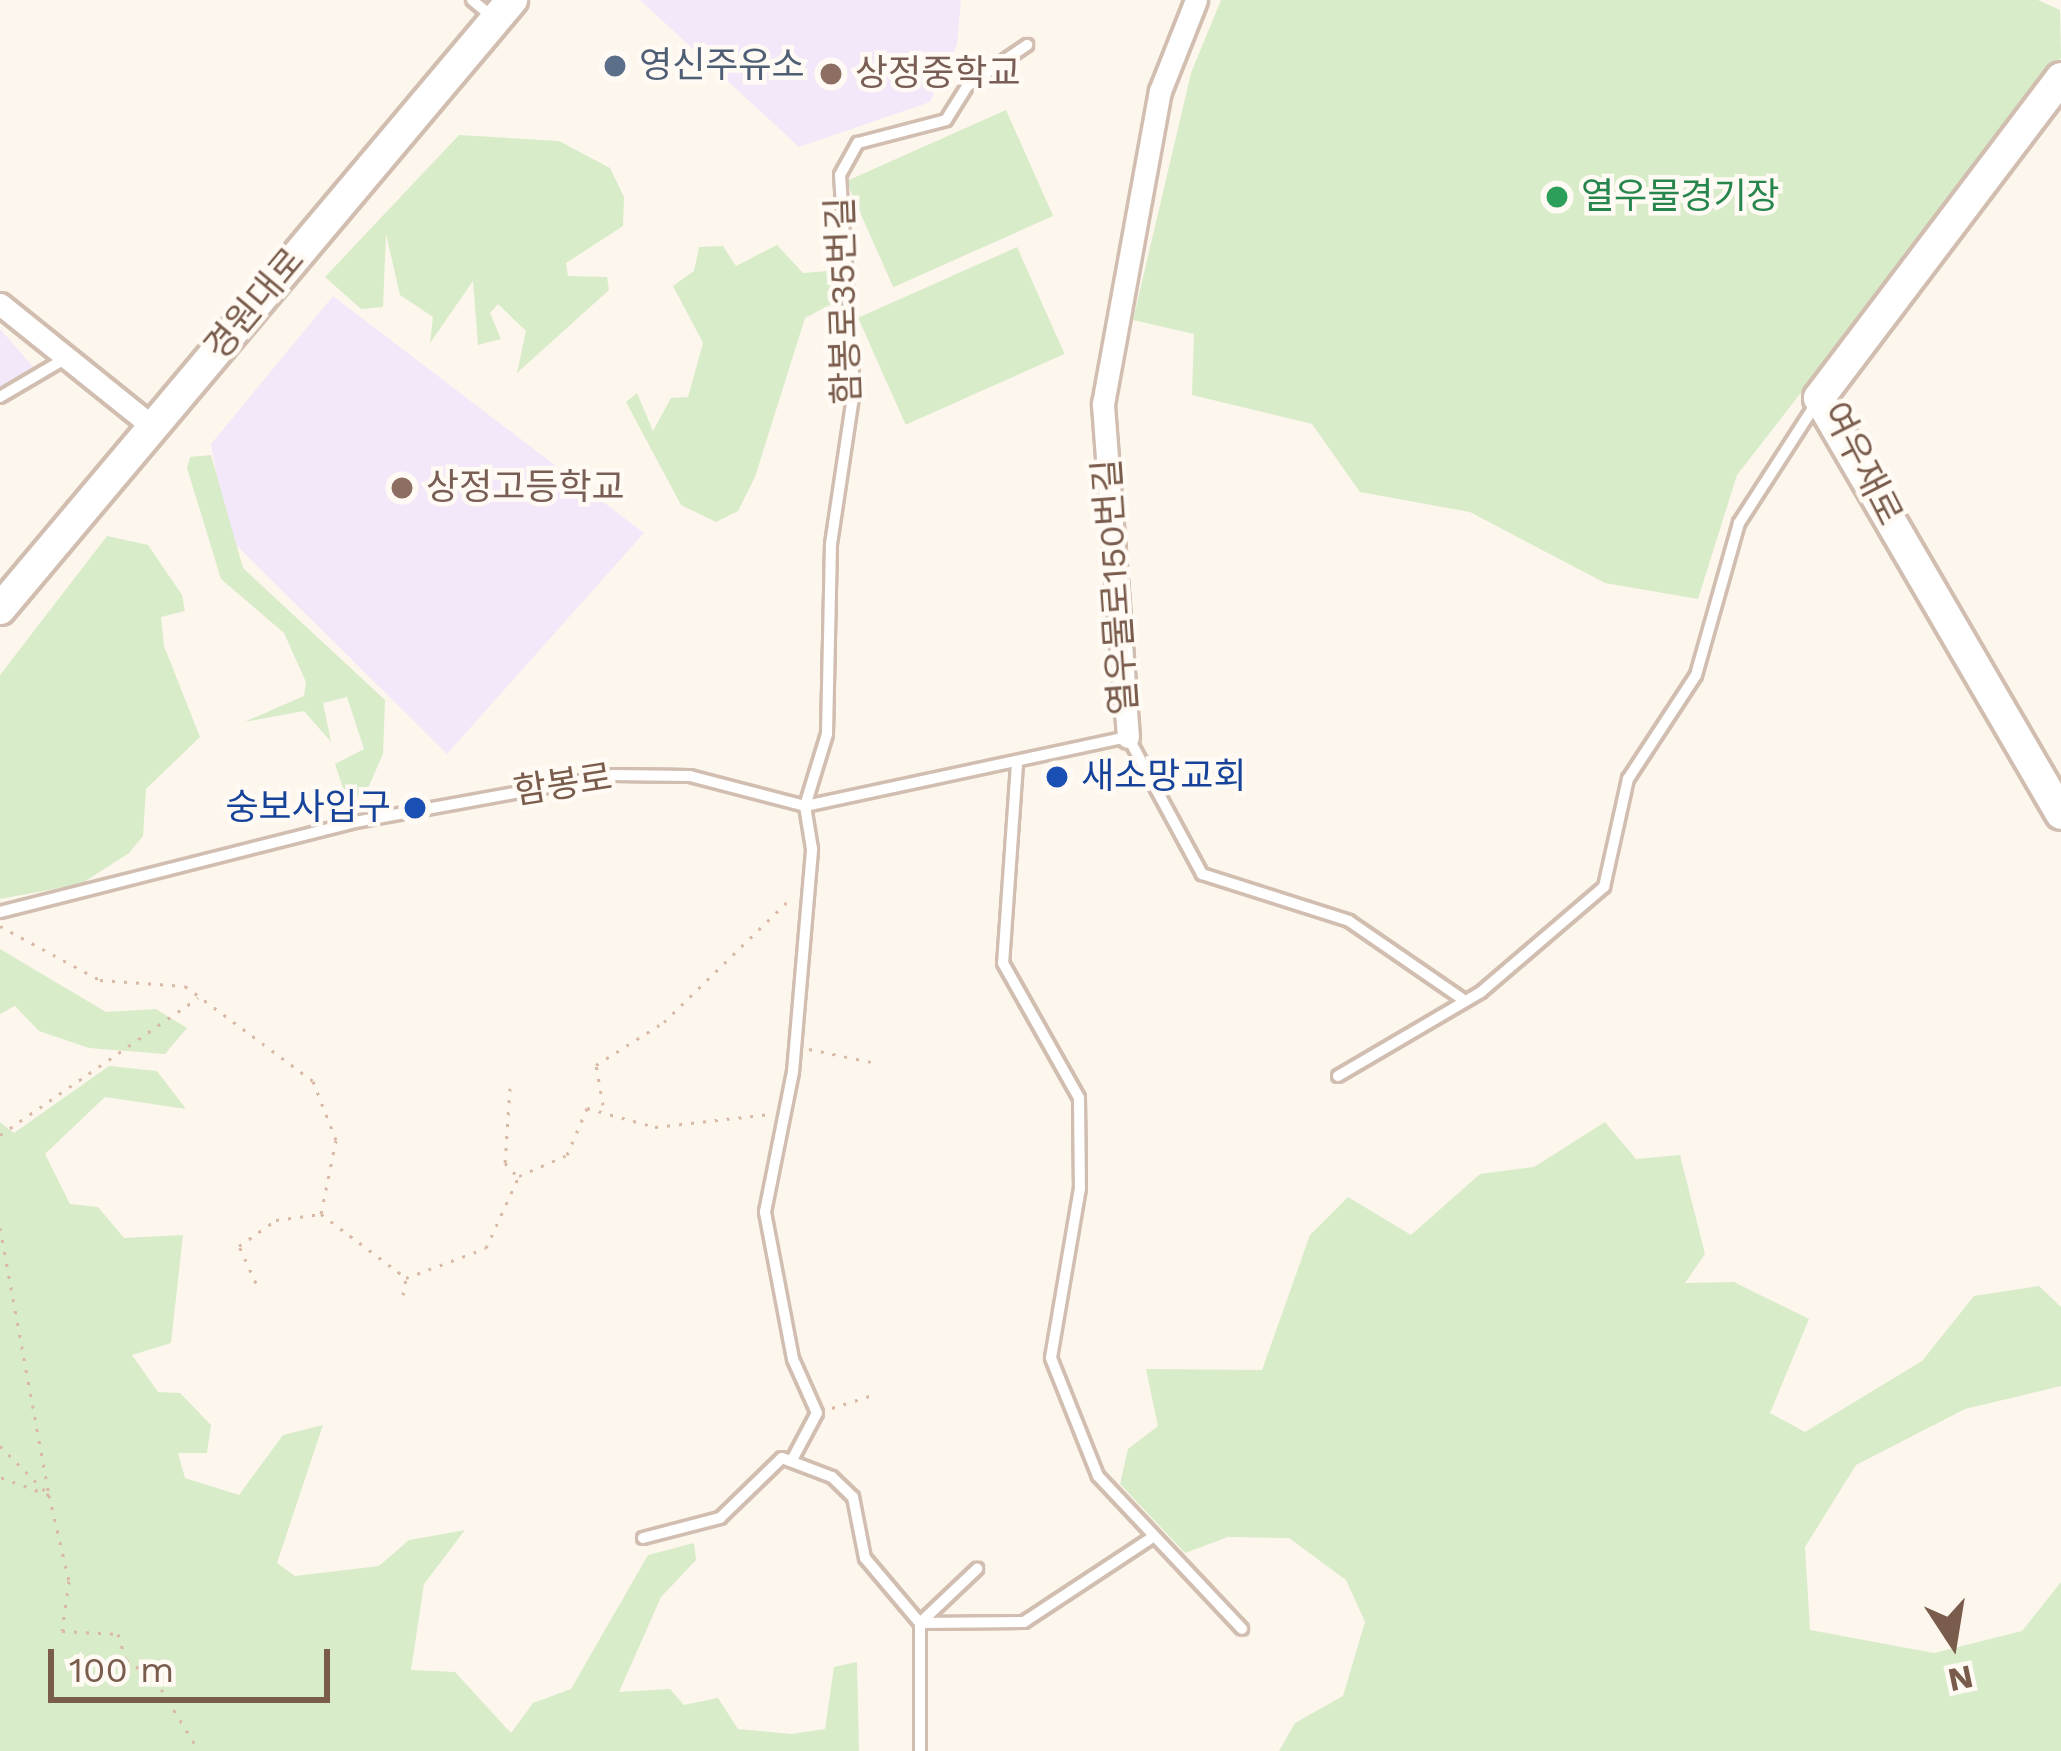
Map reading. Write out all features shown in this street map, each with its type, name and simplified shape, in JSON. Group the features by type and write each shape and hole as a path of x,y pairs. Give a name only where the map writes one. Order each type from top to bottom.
{"street":[{"name":"열우물로150번길","path":"1128,737 1104,384 1160,91 1196,0"},
{"name":"경원대로","path":"0,609 493,7"},
{"name":"여우재로","path":"2061,78 1819,398 2061,814"},
{"path":"0,304 152,425"}],"lane":[{"name":"함봉로35번길","path":"817,1413 770,1268 765,1212 795,1046 806,891 806,806 827,734 831,544 854,391 840,288 843,162 858,143 946,120 968,86 1027,45"},
{"path":"0,397 68,357"},
{"path":"1338,1076 1460,998 1604,887 1628,779 1696,675 1739,524 1819,398"},
{"name":"함봉로","path":"0,912 355,822 614,776 690,776 806,806 1128,737"},
{"name":"열우물로150번길","path":"1128,737 1202,874 1349,921 1460,998"},
{"path":"1017,764 1003,963 1079,1098 1080,1188 1048,1344 1097,1476 1150,1539 1242,1629"},
{"path":"792,1460 817,1413"},
{"path":"643,1538 720,1518 767,1466 792,1460 853,1497 865,1558 920,1623 920,1751"},
{"path":"920,1623 1024,1622 1150,1539"},
{"path":"920,1623 977,1568"}],"path":[{"path":"603,1105 596,1065 664,1022 806,891"},
{"path":"0,926 100,980 160,978 200,997 328,1100 336,1140 321,1214"},
{"path":"0,1135 200,997"},
{"path":"795,1046 876,1063"},
{"path":"510,1088 505,1163 518,1178"},
{"path":"406,1278 486,1248 518,1178 567,1155 575,1115 603,1105 655,1127 784,1112"},
{"path":"256,1283 239,1246 276,1220 321,1214 406,1278"},
{"path":"0,1228 69,1581 62,1631 118,1634 126,1660 155,1679 199,1751"},
{"path":"403,1295 406,1278"},
{"path":"817,1413 877,1394"},
{"path":"0,1446 49,1495"},
{"path":"0,1477 49,1495"}],"shaded area":[{"name":"상정중학교","path":"640,0 961,0 957,45 930,102 799,147"},
{"name":"상정고등학교","path":"333,296 644,533 447,754 228,537 211,444"},
{"path":"0,329 35,369 0,389"}],"green space":[{"name":"열우물경기장","path":"1221,0 2038,0 2060,10 2061,58 1737,475 1698,599 1605,583 1470,512 1360,492 1312,424 1192,395 1194,334 1133,320 1191,73"},
{"path":"1006,110 1053,216 893,287 846,181"},
{"path":"459,135 559,141 610,168 624,197 623,226 566,263 568,276 607,277 609,290 517,373 526,331 498,304 490,313 501,339 478,345 473,281 430,343 433,317 400,295 386,234 383,307 361,309 325,277"},
{"path":"777,245 803,273 840,270 841,299 805,318 755,477 738,511 716,522 681,505 626,402 637,393 653,431 671,398 688,397 703,343 673,286 694,271 699,247 723,246 736,266"},
{"path":"1017,247 1065,354 906,425 858,318"},
{"path":"211,455 243,568 385,700 383,754 364,797 346,797 335,764 364,749 347,697 323,703 331,742 304,711 244,722 304,696 306,682 284,633 221,579 187,468 190,457"},
{"path":"107,536 148,545 182,595 185,611 161,617 164,646 200,737 146,789 143,836 129,853 81,884 0,899 0,675"},
{"path":"0,949 106,1012 156,1009 187,1028 165,1054 89,1048 39,1031 15,1006 0,1014"},
{"path":"109,1066 157,1071 186,1109 105,1097 45,1154 70,1204 98,1207 124,1238 183,1235 171,1343 132,1355 158,1392 180,1393 211,1425 207,1453 178,1453 185,1478 239,1495 283,1435 323,1425 277,1563 295,1576 379,1566 409,1540 465,1530 424,1584 411,1670 455,1672 511,1733 533,1703 571,1689 648,1555 694,1543 696,1560 661,1597 619,1692 670,1689 684,1705 718,1698 738,1729 791,1734 825,1729 834,1667 857,1662 859,1751 0,1751 0,1122 14,1133"},
{"path":"1605,1122 1636,1159 1680,1155 1705,1254 1685,1283 1734,1282 1809,1319 1770,1413 1805,1432 1922,1361 1974,1296 2039,1286 2061,1307 2061,1386 1965,1409 1856,1465 1805,1547 1810,1630 1934,1653 2022,1631 2061,1582 2061,1751 1279,1751 1295,1723 1343,1696 1365,1622 1346,1580 1289,1538 1228,1537 1185,1553 1120,1484 1128,1449 1158,1426 1146,1369 1262,1370 1310,1235 1348,1197 1411,1235 1480,1174 1534,1167"}],"place":[{"name":"영신주유소","path":"615,66"},
{"name":"상정중학교","path":"831,74"},
{"name":"열우물경기장","path":"1557,197"},
{"name":"상정고등학교","path":"402,488"},
{"name":"새소망교회","path":"1057,777"},
{"name":"숭보사입구","path":"415,808"}]}
